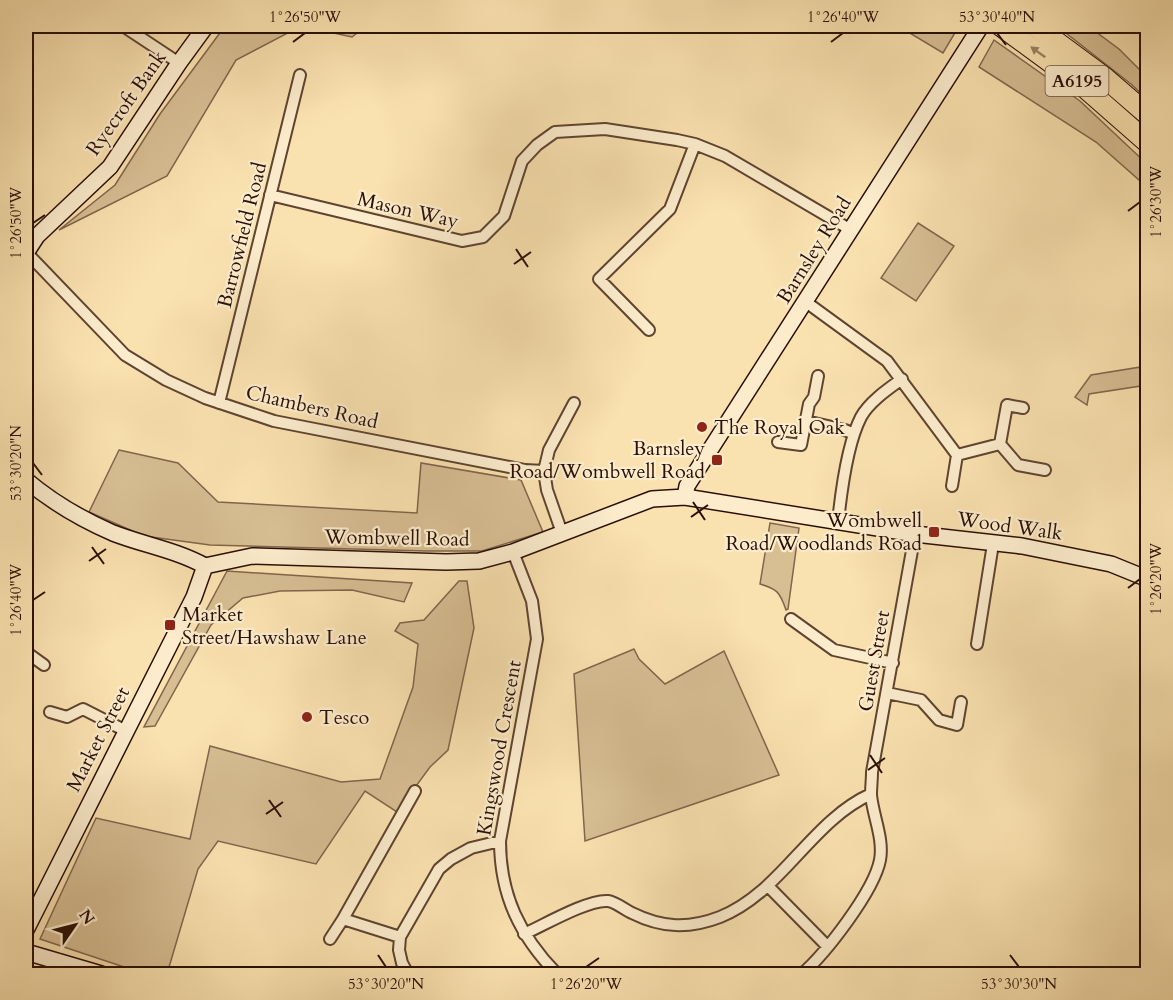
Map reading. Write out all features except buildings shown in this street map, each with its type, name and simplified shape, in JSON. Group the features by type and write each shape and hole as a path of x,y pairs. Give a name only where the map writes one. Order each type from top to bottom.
{"highway":[{"name":"A6195","path":"1000,26 1083,86 1148,143"},
{"name":"A6195","path":"1035,26 1104,77 1148,115"}],"main road":[{"name":"Ryecroft Bank","path":"26,252 37,236 110,167 206,26"},
{"name":"Barnsley Road","path":"685,497 687,486 981,26"},
{"path":"26,480 49,499 79,517 131,539 181,554 205,566"},
{"name":"Wood Walk","path":"685,497 915,534 1022,546 1111,564 1148,579"},
{"name":"Wombwell Road","path":"205,566 252,556 479,561 513,552 652,499 685,497"},
{"name":"Market Street","path":"26,930 194,597 205,566"},
{"path":"26,952 101,975"}],"street":[{"path":"123,26 179,63"},
{"name":"Barrowfield Road","path":"219,403 300,75"},
{"name":"Mason Way","path":"270,195 462,242 483,237 504,216 522,160 537,144 555,132 605,129 695,144 724,156 851,230"},
{"path":"649,330 598,279 670,209 695,144"},
{"name":"Chambers Road","path":"26,252 125,355 166,381 219,403 274,421 525,470 543,471"},
{"path":"806,302 887,361 902,379 957,455 952,486"},
{"path":"778,442 801,445 809,404 814,396 818,376"},
{"path":"838,522 854,434 862,415 887,389 902,379"},
{"path":"562,533 543,471 549,450 574,403"},
{"path":"1000,444 1007,405 1023,408"},
{"path":"806,422 854,434"},
{"path":"957,455 1000,444"},
{"path":"1000,444 1018,465 1045,470"},
{"name":"Guest Street","path":"827,946 860,903 880,859 871,794 872,772 915,534"},
{"path":"977,644 993,544"},
{"name":"Kingswood Crescent","path":"513,552 531,601 537,639 500,841 500,865 505,888 524,934 540,957 557,975"},
{"path":"791,619 834,650 893,663"},
{"path":"26,652 44,665"},
{"path":"887,693 921,700 939,720 954,725 957,724 961,702"},
{"path":"50,711 67,717 83,709 126,731"},
{"path":"330,939 415,791"},
{"path":"524,934 596,901 611,901 652,923 677,926 699,923 722,916 768,886 808,841 860,799 871,794"},
{"path":"408,975 399,950 400,937 439,869 471,848 500,841"},
{"path":"768,886 827,946 802,975"},
{"path":"343,919 400,937"}],"shaded area":[{"path":"225,26 301,26 236,60 167,176 59,230 115,185 160,114"},
{"path":"301,26 366,26 352,37"},
{"path":"898,26 959,26 943,53"},
{"path":"1057,26 1088,26 1119,49 1147,77 1147,99 1131,84"},
{"path":"994,40 1080,101 1147,164 1147,187 1096,142 979,67"},
{"path":"918,223 954,246 916,301 881,278"},
{"path":"1147,366 1147,385 1089,394 1087,405 1075,397 1091,375"},
{"path":"119,450 178,463 218,502 417,513 421,463 521,480 543,532 482,551 210,545 144,536 89,512"},
{"path":"770,523 799,528 788,609 786,610 777,592 760,584"},
{"path":"227,571 412,583 404,602 352,590 280,591 243,598 211,625 155,726 144,727"},
{"path":"459,581 467,581 474,628 448,750 430,767 397,812 365,791 316,864 218,841 198,869 167,974 145,974 40,939 96,818 190,839 210,746 341,782 380,779 413,687 418,644 395,631 400,623 424,620"},
{"path":"634,649 639,659 665,684 724,651 779,775 585,841 574,674"}],"place":[{"name":"The Royal Oak","path":"702,427"},
{"name":"Barnsley Road/Wombwell Road","path":"717,460"},
{"name":"Wombwell Road/Woodlands Road","path":"934,532"},
{"name":"Market Street/Hawshaw Lane","path":"170,625"},
{"name":"Tesco","path":"307,717"}]}
